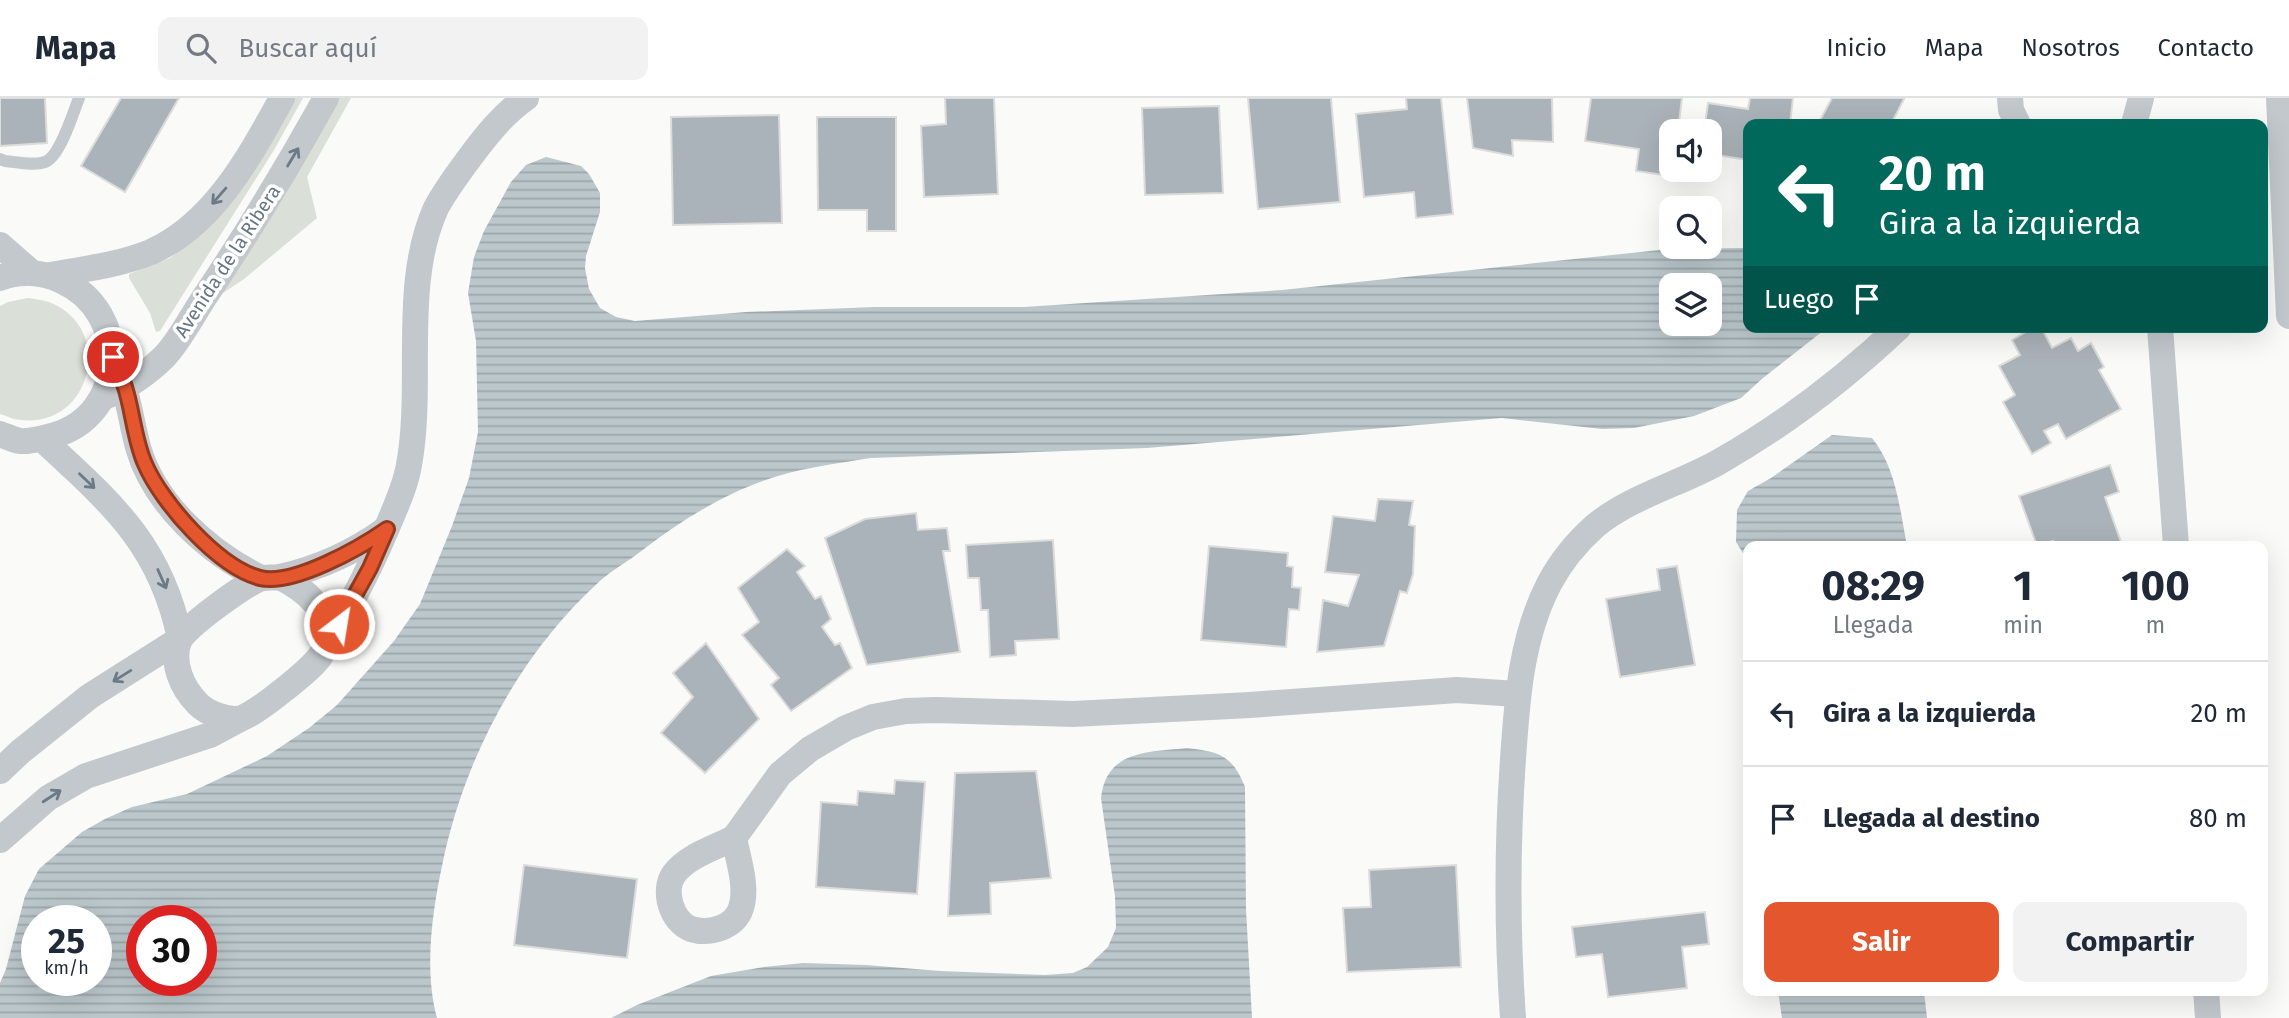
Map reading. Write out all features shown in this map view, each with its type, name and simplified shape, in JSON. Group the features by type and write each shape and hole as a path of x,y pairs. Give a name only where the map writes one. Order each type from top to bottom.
{"street":[{"name":"Avenida de la Ribera","path":"0,278 7,275 41,274 101,266 151,251 194,225 233,181 282,98"},
{"name":"Avenida de la Ribera","path":"16,441 60,434 76,425 114,393 141,378 166,355 296,153 326,98"},
{"path":"0,840 48,798 86,776 210,735 240,719 270,701 299,678 320,656 360,587 401,495 414,436 417,297 425,241 436,209 449,185 490,131 514,106 526,98"},
{"path":"2010,98 2016,119"},
{"path":"2279,98 2289,316"},
{"path":"0,245 41,274 76,287 96,306 109,330 113,357 110,379 114,393 146,468 167,500 198,537 217,554 270,578 299,586 314,600 326,623 327,642"},
{"path":"1513,1018 1507,893 1517,694 1527,648 1549,584 1567,556 1595,526 1627,506 1715,464 1770,431 1858,365 1893,333"},
{"path":"2160,333 2176,541"},
{"path":"16,441 94,487 130,526 163,580 174,612 180,639 177,668 181,681 190,696 202,708 219,716 240,719"},
{"path":"0,771 90,696 180,639 220,603 270,578 308,570 337,560 387,529"},
{"path":"734,838 780,774 810,749 846,728 873,717 906,711 936,710 1073,714 1457,690 1517,694"},
{"path":"2206,996 2208,1018"}],"lane":[{"path":"0,159 5,162 42,163 51,159 79,98"}],"shaded area":[{"path":"292,98 303,98 274,150 160,331 156,332 150,313 129,274 170,258 196,236"},
{"path":"333,98 351,98 307,177 317,218 244,279 220,295"},
{"path":"546,157 581,166 600,193 600,212 586,256 589,289 600,308 616,317 635,321 746,312 875,307 1024,307 1282,290 1659,250 1659,259 1722,259 1722,248 1743,248 1743,333 1820,333 1741,398 1694,416 1634,428 1602,429 1502,418 1147,448 871,458 801,470 760,482 691,516 601,580 572,609 520,675 480,748 452,826 442,866 435,903 430,962 437,1018 0,1018 0,983 21,911 21,996 112,996 112,905 23,905 39,869 82,832 105,819 132,807 187,794 267,756 309,728 337,705 394,641 420,604 469,478 478,432 476,341 468,293 474,257 484,231 511,182 526,165"},
{"path":"28,298 49,302 70,315 83,333 88,353 87,374 79,393 65,409 45,418 18,420 0,414 0,306"},
{"path":"1832,435 1872,438 1892,475 1906,541 1743,541 1743,553 1736,542 1737,510 1748,491"},
{"path":"1187,748 1224,757 1235,768 1245,787 1246,909 1252,1018 611,1018 711,976 764,967 803,963 1045,975 1073,973 1087,967 1108,947 1116,928 1115,896 1101,798 1105,782 1120,762 1132,757"},
{"path":"1779,996 1925,996 1927,1018 1782,1018"}],"building":[{"path":"0,98 45,98 47,143 0,146"},
{"path":"121,98 179,98 125,192 81,166"},
{"path":"945,98 994,98 998,194 924,197 921,126 946,124"},
{"path":"1248,98 1331,98 1340,202 1258,209"},
{"path":"1406,98 1441,98 1453,214 1416,218 1414,192 1364,197 1356,114 1407,109"},
{"path":"1467,98 1552,98 1553,142 1512,140 1513,156 1473,148"},
{"path":"1591,98 1682,98 1679,119 1659,119 1659,174 1636,171 1639,149 1585,141"},
{"path":"1750,98 1793,98 1791,119 1743,119 1743,159 1722,156 1722,119 1706,119 1708,103 1748,109"},
{"path":"1832,98 1904,98 1894,119 1821,119"},
{"path":"1219,106 1223,193 1145,195 1142,108"},
{"path":"779,115 782,223 673,225 671,117"},
{"path":"817,117 896,117 896,231 867,231 867,210 818,210"},
{"path":"2024,333 2044,333 2052,348 2071,338 2078,351 2091,343 2104,367 2099,370 2121,409 2066,439 2058,424 2044,431 2051,443 2032,454 2003,402 2015,395 1999,366 2020,355 2012,340"},
{"path":"2110,465 2119,492 2105,497 2121,541 2035,541 2019,496"},
{"path":"1378,499 1413,501 1409,525 1415,526 1413,574 1407,593 1400,591 1384,646 1317,652 1323,600 1348,606 1359,575 1325,572 1333,516 1375,521"},
{"path":"916,513 918,530 947,528 950,551 943,551 960,652 867,665 825,538 865,519"},
{"path":"1053,540 1059,639 1015,641 1016,655 990,657 988,610 981,610 979,578 968,578 966,545"},
{"path":"1209,546 1288,553 1287,566 1293,567 1292,587 1301,588 1299,610 1289,609 1286,647 1201,640"},
{"path":"787,549 805,566 797,572 815,599 821,596 831,619 822,627 835,645 840,643 852,668 791,711 771,685 779,678 742,635 759,622 738,588"},
{"path":"1677,566 1695,665 1620,677 1606,599 1660,590 1657,569"},
{"path":"706,643 759,719 705,773 661,733 693,697 673,673"},
{"path":"1036,771 1051,878 990,883 991,914 948,916 955,773"},
{"path":"895,780 925,782 917,894 816,887 821,802 857,805 858,791 894,794"},
{"path":"524,865 637,879 627,958 514,945"},
{"path":"1456,865 1461,967 1347,972 1343,908 1371,907 1369,870"},
{"path":"1705,912 1709,944 1682,947 1687,988 1608,997 1602,954 1576,957 1572,927"}],"route":[{"path":"113,357 126,388 139,449 146,468 181,519 217,554 261,578 280,577 337,560 387,529 351,606 339,624"}]}
